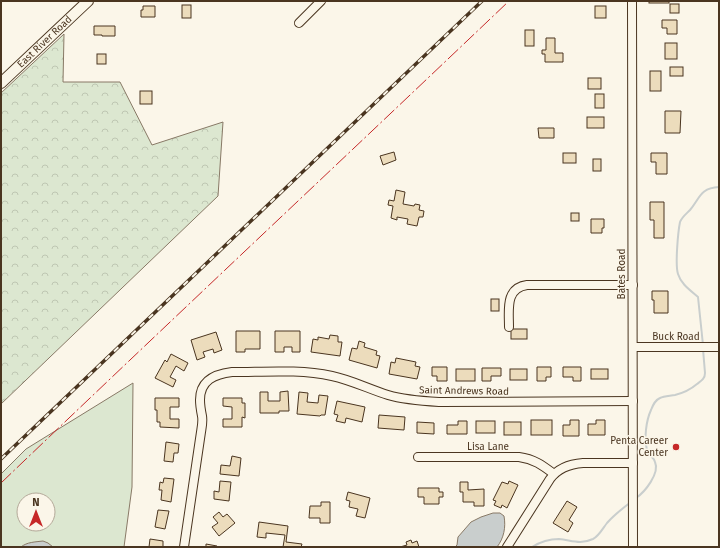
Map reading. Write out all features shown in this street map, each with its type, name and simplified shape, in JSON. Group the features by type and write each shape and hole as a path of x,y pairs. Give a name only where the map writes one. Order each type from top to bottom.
{"main road":[{"name":"East River Road","path":"1,83 88,1"}],"street":[{"path":"299,23 321,1"},
{"name":"Bates Road","path":"632,1 633,547"},
{"path":"509,327 510,299 514,291 521,286 527,284 632,285"},
{"name":"Buck Road","path":"633,347 717,347"},
{"name":"Saint Andrews Road","path":"184,547 202,432 200,394 206,382 215,375 232,372 298,371 317,373 341,378 402,398 419,401 633,401"},
{"name":"Lisa Lane","path":"418,457 519,457 534,460 542,464 554,474"},
{"path":"507,547 554,474 562,468 575,463 633,463"}],"green space":[{"path":"64,34 63,82 120,82 152,145 223,122 218,196 1,404 1,93"},
{"path":"133,383 132,487 124,547 1,547 1,474 26,449"}],"shaded area":[{"path":"493,513 500,513 504,516 505,520 503,536 497,547 455,547 457,545 458,537 471,522"},
{"path":"43,541 53,547 21,547 28,543"}],"building":[{"path":"649,1 669,1 669,3 649,3"},
{"path":"670,4 679,4 679,13 670,13"},
{"path":"182,5 191,5 191,18 182,18"},
{"path":"143,6 155,6 155,17 141,17 141,10 143,10"},
{"path":"595,6 606,6 606,18 595,18"},
{"path":"662,20 677,20 677,34 667,34 667,28 662,28"},
{"path":"94,26 115,26 115,36 94,35"},
{"path":"525,30 534,30 534,46 525,46"},
{"path":"546,38 555,38 555,53 563,53 563,62 545,62 545,54 542,54 542,50 546,50"},
{"path":"665,43 677,43 677,59 665,59"},
{"path":"97,54 106,54 106,64 97,64"},
{"path":"670,67 683,67 683,76 670,76"},
{"path":"650,71 661,71 661,91 650,91"},
{"path":"588,78 601,78 601,89 588,89"},
{"path":"140,91 152,91 152,104 140,104"},
{"path":"595,94 604,94 604,108 595,108"},
{"path":"665,111 681,111 680,133 665,133"},
{"path":"587,117 604,117 604,128 587,128"},
{"path":"538,128 554,128 554,138 539,138"},
{"path":"394,152 396,160 383,165 380,156"},
{"path":"563,153 576,153 576,163 563,163"},
{"path":"651,153 667,153 667,174 656,174 656,162 651,162"},
{"path":"593,159 601,159 601,171 593,171"},
{"path":"396,190 405,192 403,204 414,206 415,204 420,205 419,210 424,211 423,217 419,217 417,226 407,224 408,219 397,217 397,220 391,218 393,206 388,205 389,200 394,201"},
{"path":"650,202 664,202 664,238 654,238 654,220 650,220"},
{"path":"571,213 579,213 579,221 571,221"},
{"path":"591,219 604,219 604,228 602,228 602,233 591,233"},
{"path":"652,291 668,291 668,313 654,313"},
{"path":"491,299 499,299 499,311 491,311"},
{"path":"511,329 527,329 527,339 511,339"},
{"path":"236,331 260,331 260,349 245,349 245,352 236,352"},
{"path":"275,331 300,331 300,352 292,352 292,347 284,347 284,352 275,352"},
{"path":"216,332 222,350 214,353 213,349 203,352 205,357 197,360 191,340"},
{"path":"330,335 338,336 338,342 342,342 340,356 311,352 313,339 318,340 318,337 329,339"},
{"path":"359,341 365,343 364,347 377,351 376,355 380,356 377,368 349,360 352,348 357,349"},
{"path":"171,354 188,363 184,371 176,366 170,377 176,380 173,387 155,378 165,360 167,362"},
{"path":"396,358 416,362 415,366 420,367 417,379 389,374 391,362 395,363"},
{"path":"432,367 447,367 447,381 437,381 437,376 432,376"},
{"path":"537,367 551,367 551,377 546,377 546,381 537,381"},
{"path":"563,367 581,367 581,381 573,381 573,377 563,377"},
{"path":"482,368 501,368 501,376 491,376 491,381 482,381"},
{"path":"456,369 475,369 475,381 456,381"},
{"path":"510,369 527,369 527,380 510,380"},
{"path":"591,369 608,369 608,379 591,379"},
{"path":"288,391 289,411 279,411 279,413 260,413 260,392 268,392 268,401 280,401 280,392"},
{"path":"299,392 308,393 307,402 318,403 319,395 328,396 325,415 297,414"},
{"path":"155,398 179,398 179,407 170,407 170,419 179,419 179,428 160,427 160,422 157,422"},
{"path":"223,398 242,398 242,403 245,403 245,418 242,417 242,427 223,427 223,419 232,419 232,407 223,406"},
{"path":"337,401 365,407 362,422 346,418 345,423 336,421 338,415 334,414"},
{"path":"379,415 405,417 404,430 378,428"},
{"path":"531,420 552,420 552,435 531,435"},
{"path":"570,420 579,420 579,436 563,436 563,425 570,425"},
{"path":"596,420 605,420 605,435 588,435 588,424 596,424"},
{"path":"458,421 467,421 467,434 447,434 447,425 458,425"},
{"path":"476,421 495,421 495,433 476,433"},
{"path":"417,422 434,423 434,434 417,433"},
{"path":"504,422 521,422 521,435 504,435"},
{"path":"166,442 179,444 178,453 174,453 173,462 164,461"},
{"path":"232,456 241,458 239,476 220,474 221,465 230,466"},
{"path":"164,478 174,479 171,502 161,500 162,490 159,490 160,482 163,483"},
{"path":"220,481 231,482 229,501 214,499 214,491 219,492"},
{"path":"509,481 518,485 507,508 502,505 501,508 494,505 496,501 493,500 502,482 508,484"},
{"path":"460,482 468,482 468,490 484,489 484,506 474,506 474,502 463,502 463,492 460,492"},
{"path":"418,488 439,488 439,492 443,492 443,497 439,497 439,504 424,504 424,497 418,497"},
{"path":"348,492 370,498 365,518 356,516 358,509 349,507 350,501 346,500"},
{"path":"567,501 577,507 569,520 573,523 568,532 553,523"},
{"path":"321,502 330,502 330,523 320,523 320,518 309,518 310,506 321,506"},
{"path":"158,510 169,511 165,529 155,527"},
{"path":"219,512 223,517 227,514 235,523 219,536 212,527 218,523 213,517"},
{"path":"259,522 288,526 286,542 302,544 301,547 283,547 285,535 266,533 266,538 257,537"},
{"path":"150,539 163,541 163,547 149,547"},
{"path":"411,540 412,543 417,541 419,547 400,547 407,545 406,542"},
{"path":"206,544 217,546 206,547"}],"waterway":[{"path":"703,345 698,297 679,278 677,270 678,233 681,220 701,194 708,189 719,187"},
{"path":"636,498 651,482 654,477 656,466 648,452 646,445 649,414 655,401 658,399 684,392 702,380 705,373 703,349"},
{"path":"532,547 541,542 559,539 580,542 593,539 613,517 631,502"}],"railway":[{"path":"1,459 482,1"}],"power":[{"path":"1,483 509,1"}],"place":[{"name":"Penta Career Center","path":"676,447"}]}
